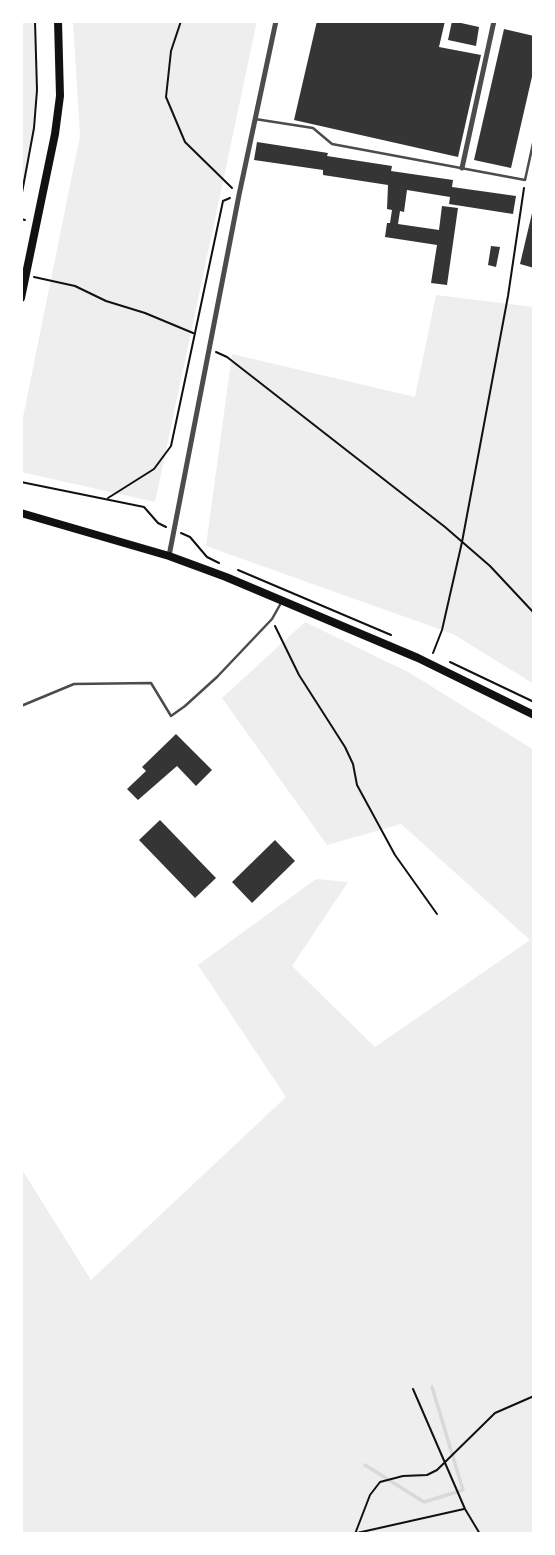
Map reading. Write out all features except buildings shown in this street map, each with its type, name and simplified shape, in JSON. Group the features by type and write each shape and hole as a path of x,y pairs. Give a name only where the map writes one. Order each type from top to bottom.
{"main road":[{"path":"21,298 55,134 60,96 58,21"},
{"path":"21,513 169,556 283,600 428,663 534,715"}],"street":[{"path":"169,556 239,195 276,21"},
{"path":"462,168 494,21"}],"lane":[{"path":"255,119 313,128 332,144 525,180 534,139"},
{"path":"21,706 74,684 151,682 171,716 210,683 272,619 283,600"}],"path":[{"path":"21,198 34,128 37,90 35,21"},
{"path":"181,21 171,51 166,97 184,142 239,195"},
{"path":"428,663 442,630 462,542 508,296 525,180"},
{"path":"107,499 154,469 171,446 223,201"},
{"path":"24,275 75,286 106,302 145,313 195,334"},
{"path":"211,350 227,357 462,542 490,566 534,613"},
{"path":"21,482 144,507 161,525 190,537 201,553 222,564"},
{"path":"233,569 397,638"},
{"path":"272,619 303,682 345,747 353,764 357,785 395,855 437,914"},
{"path":"444,659 534,702"},
{"path":"413,1389 446,1459 465,1509 480,1534"},
{"path":"355,1534 370,1495 380,1482 403,1476 427,1475 437,1470 495,1413 534,1396"},
{"path":"355,1534 465,1509"}],"shaded area":[{"path":"21,21 35,21 38,92 21,202"},
{"path":"73,21 257,21 155,502 21,472 21,427 80,136"},
{"path":"436,295 534,307 534,684 453,634 206,546 232,354 415,397"},
{"path":"305,622 410,673 534,750 534,1534 21,1534 21,1168 91,1280 286,1097 198,965 316,879 348,882 292,966 375,1047 530,940 401,824 327,845 222,698"}],"waterway":[{"path":"365,1465 424,1502 463,1490 432,1387"}]}
